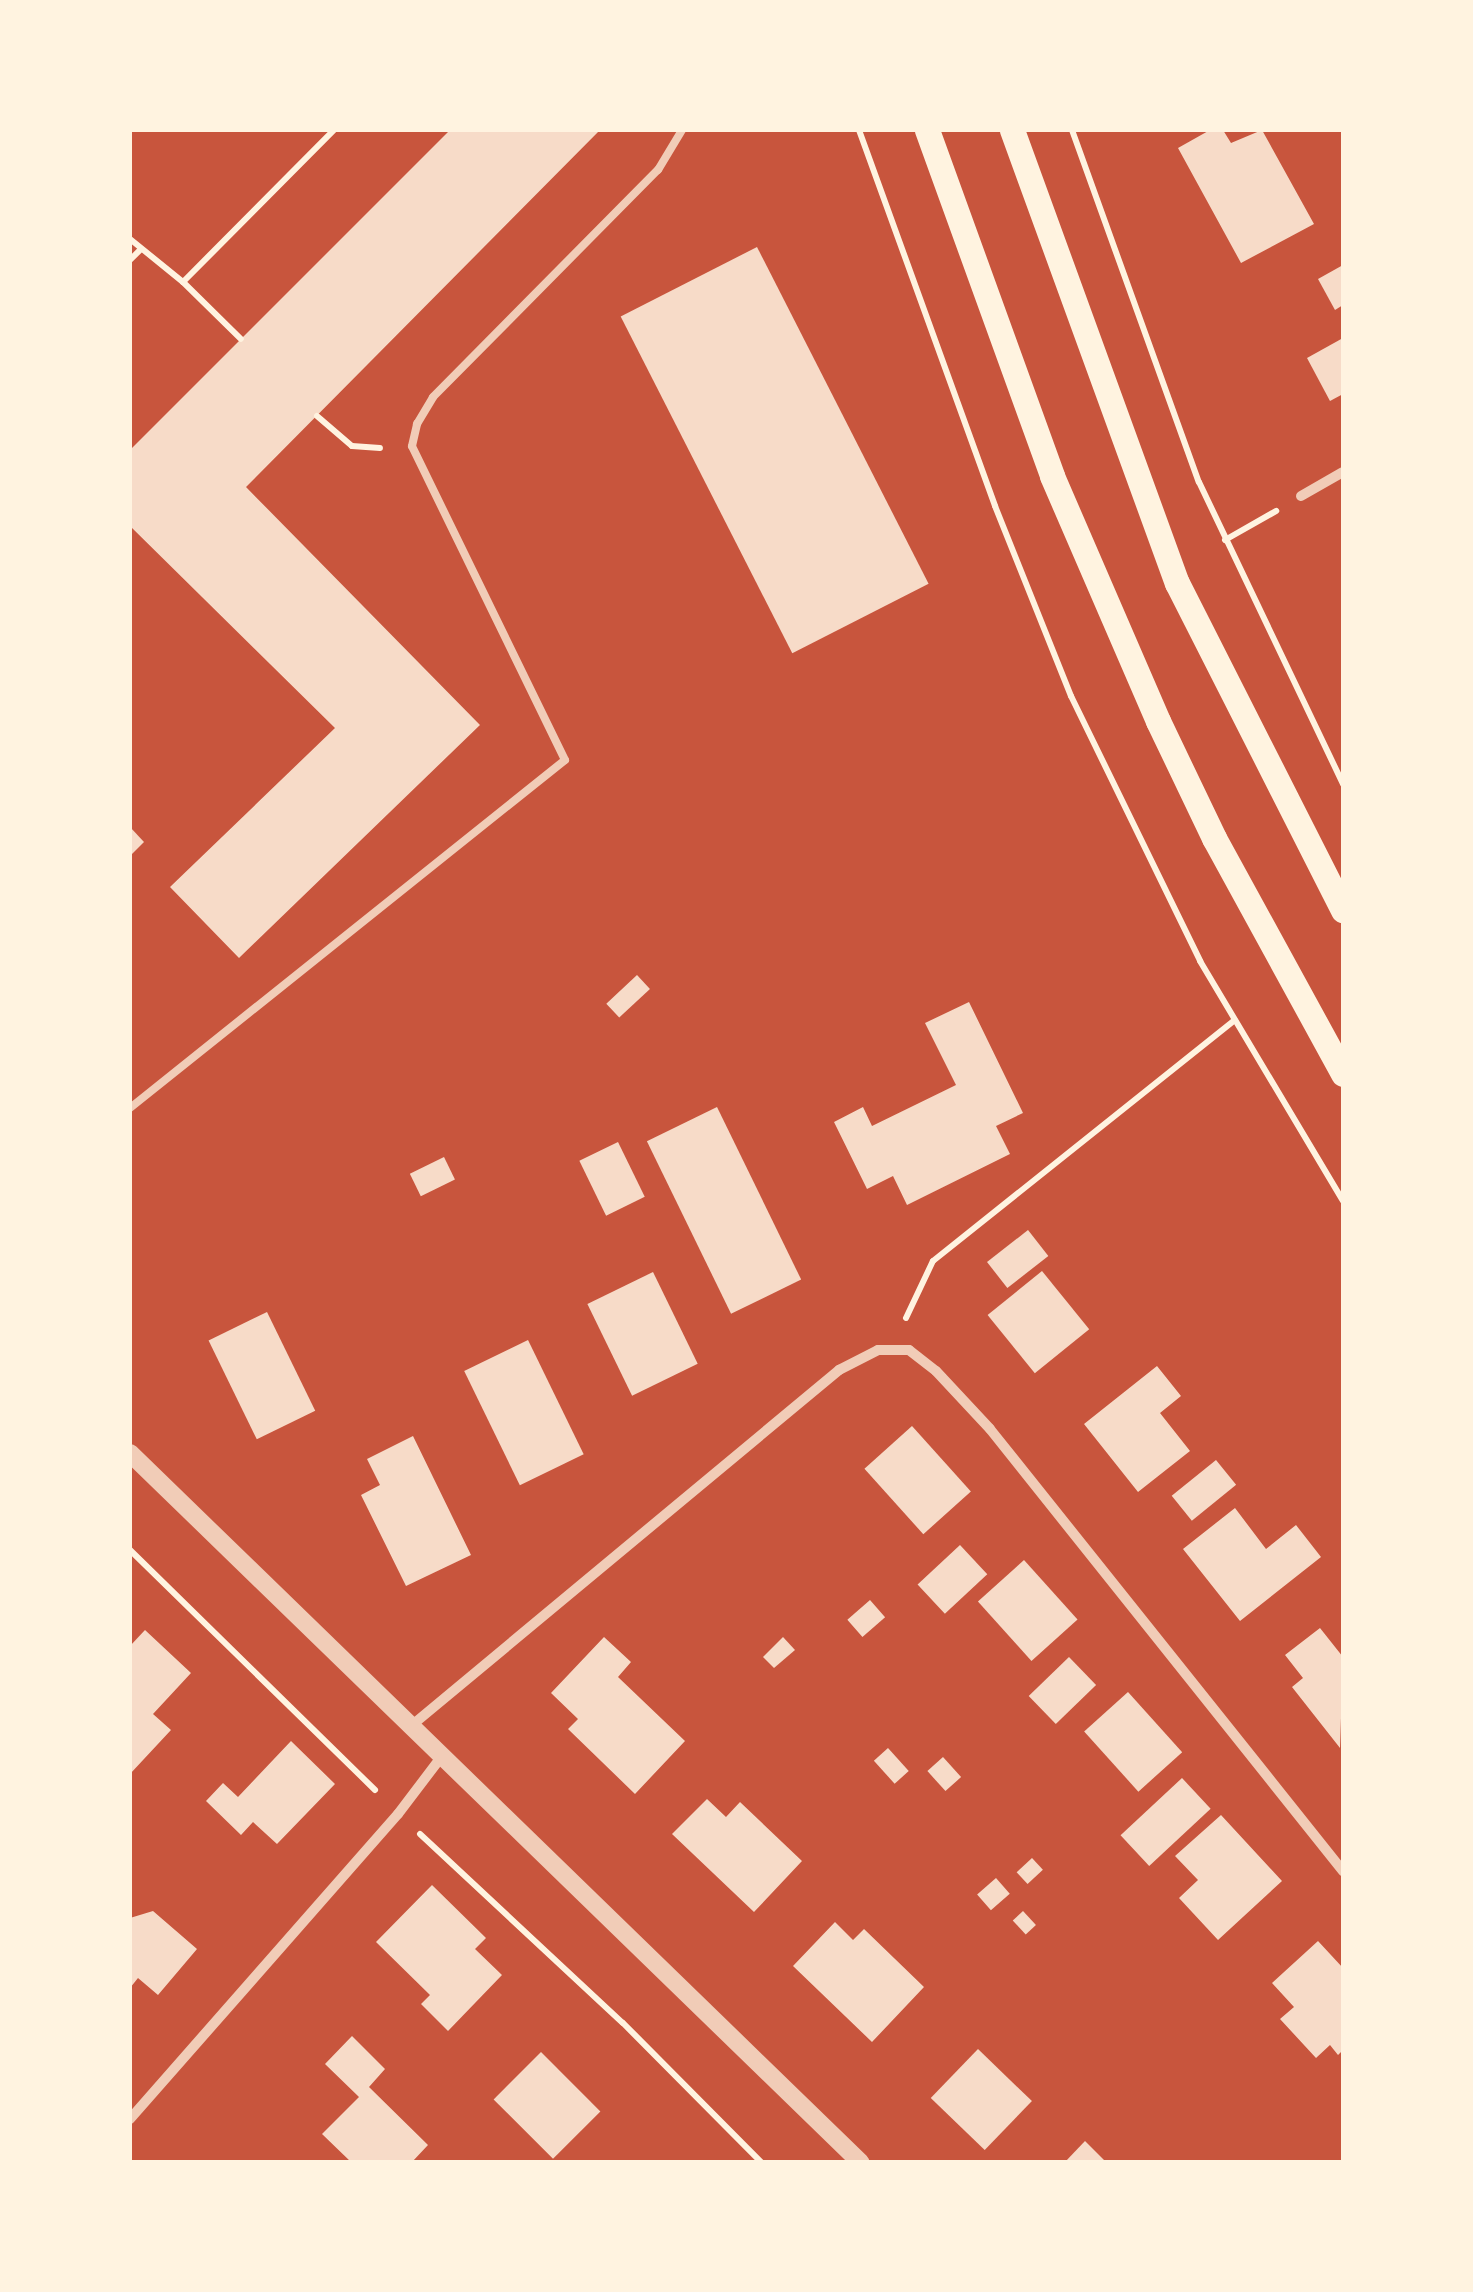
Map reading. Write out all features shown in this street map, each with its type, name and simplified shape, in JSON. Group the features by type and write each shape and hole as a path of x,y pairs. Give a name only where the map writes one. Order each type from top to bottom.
{"main road":[{"path":"927,130 1052,476 1158,722 1214,838 1343,1074"},
{"path":"1012,130 1177,583 1343,910"}],"street":[{"path":"1301,496 1343,472"},
{"path":"410,1727 839,1370 878,1350 908,1350 936,1371 990,1429 1343,1870"},
{"path":"130,1453 860,2162"},
{"path":"130,2120 398,1814 442,1756"}],"lane":[{"path":"130,1108 565,760 412,446 416,424 433,397 658,170 682,130"}],"path":[{"path":"183,282 334,130"},
{"path":"859,130 996,506 1071,696 1146,854 1235,1020 1343,1201"},
{"path":"1072,130 1199,482 1343,784"},
{"path":"130,239 183,282 241,339"},
{"path":"130,260 140,250"},
{"path":"318,416 352,446 412,446"},
{"path":"1226,540 1301,496"},
{"path":"890,1350 932,1261 1235,1020"},
{"path":"130,1550 398,1814 622,2023 761,2162"}],"building":[{"path":"450,130 600,130 246,487 480,725 239,958 170,887 335,728 130,526 130,450"},
{"path":"1210,130 1223,130 1231,143 1262,130 1314,224 1241,263 1178,148"},
{"path":"757,247 929,584 792,653 621,316"},
{"path":"1343,265 1343,305 1335,310 1318,279"},
{"path":"1343,338 1343,394 1330,401 1307,358"},
{"path":"130,827 144,842 130,856"},
{"path":"637,975 650,989 619,1018 606,1004"},
{"path":"969,1002 1023,1113 996,1126 1010,1154 907,1205 893,1176 867,1189 834,1122 863,1107 872,1126 956,1085 925,1023"},
{"path":"717,1107 801,1280 731,1314 647,1141"},
{"path":"618,1142 645,1197 606,1216 579,1161"},
{"path":"444,1157 455,1179 421,1196 410,1174"},
{"path":"1028,1230 1048,1256 1007,1288 987,1262"},
{"path":"1042,1271 1089,1329 1035,1373 988,1315"},
{"path":"653,1272 698,1364 632,1396 587,1304"},
{"path":"267,1312 315,1411 257,1439 209,1340"},
{"path":"528,1340 584,1454 520,1485 464,1371"},
{"path":"1157,1366 1181,1396 1160,1413 1190,1451 1138,1492 1084,1424"},
{"path":"912,1426 971,1491 923,1534 864,1469"},
{"path":"413,1436 471,1555 406,1586 361,1495 380,1485 367,1459"},
{"path":"1216,1460 1236,1485 1192,1521 1172,1496"},
{"path":"1235,1508 1266,1549 1296,1525 1321,1557 1240,1621 1183,1549"},
{"path":"960,1545 987,1574 945,1614 918,1585"},
{"path":"1024,1560 1078,1619 1031,1661 978,1601"},
{"path":"870,1600 885,1617 862,1637 847,1620"},
{"path":"1320,1628 1343,1657 1340,1748 1292,1687 1303,1678 1285,1655"},
{"path":"145,1630 191,1673 153,1714 171,1730 130,1774 130,1646"},
{"path":"604,1637 631,1662 618,1677 685,1741 635,1794 568,1729 578,1719 551,1693"},
{"path":"783,1637 795,1650 774,1668 763,1657"},
{"path":"1069,1657 1096,1685 1056,1724 1029,1696"},
{"path":"1128,1692 1182,1752 1138,1792 1084,1731"},
{"path":"291,1741 335,1784 277,1844 253,1822 241,1835 206,1801 223,1783 238,1797"},
{"path":"888,1748 909,1771 895,1784 874,1761"},
{"path":"943,1757 961,1777 945,1791 927,1771"},
{"path":"1182,1778 1211,1809 1149,1866 1121,1835"},
{"path":"707,1799 726,1817 740,1802 802,1861 754,1912 672,1834"},
{"path":"1221,1815 1282,1881 1218,1940 1179,1898 1198,1880 1175,1856"},
{"path":"1032,1858 1043,1870 1028,1884 1017,1872"},
{"path":"996,1878 1010,1894 991,1910 977,1894"},
{"path":"432,1885 486,1938 475,1949 502,1975 448,2031 421,2004 430,1995 376,1942"},
{"path":"153,1911 197,1949 158,1995 138,1978 130,1988 130,1918"},
{"path":"1023,1911 1036,1925 1026,1934 1013,1921"},
{"path":"835,1922 853,1940 864,1929 924,1987 872,2042 793,1966"},
{"path":"1318,1941 1343,1968 1343,2050 1338,2055 1330,2045 1316,2058 1280,2019 1294,2007 1272,1983"},
{"path":"352,2036 385,2069 369,2087 428,2145 412,2162 351,2162 322,2134 359,2097 325,2064"},
{"path":"978,2049 1032,2101 985,2150 931,2098"},
{"path":"541,2052 600,2111 553,2159 494,2099"},
{"path":"1085,2141 1106,2162 1065,2162"}]}
